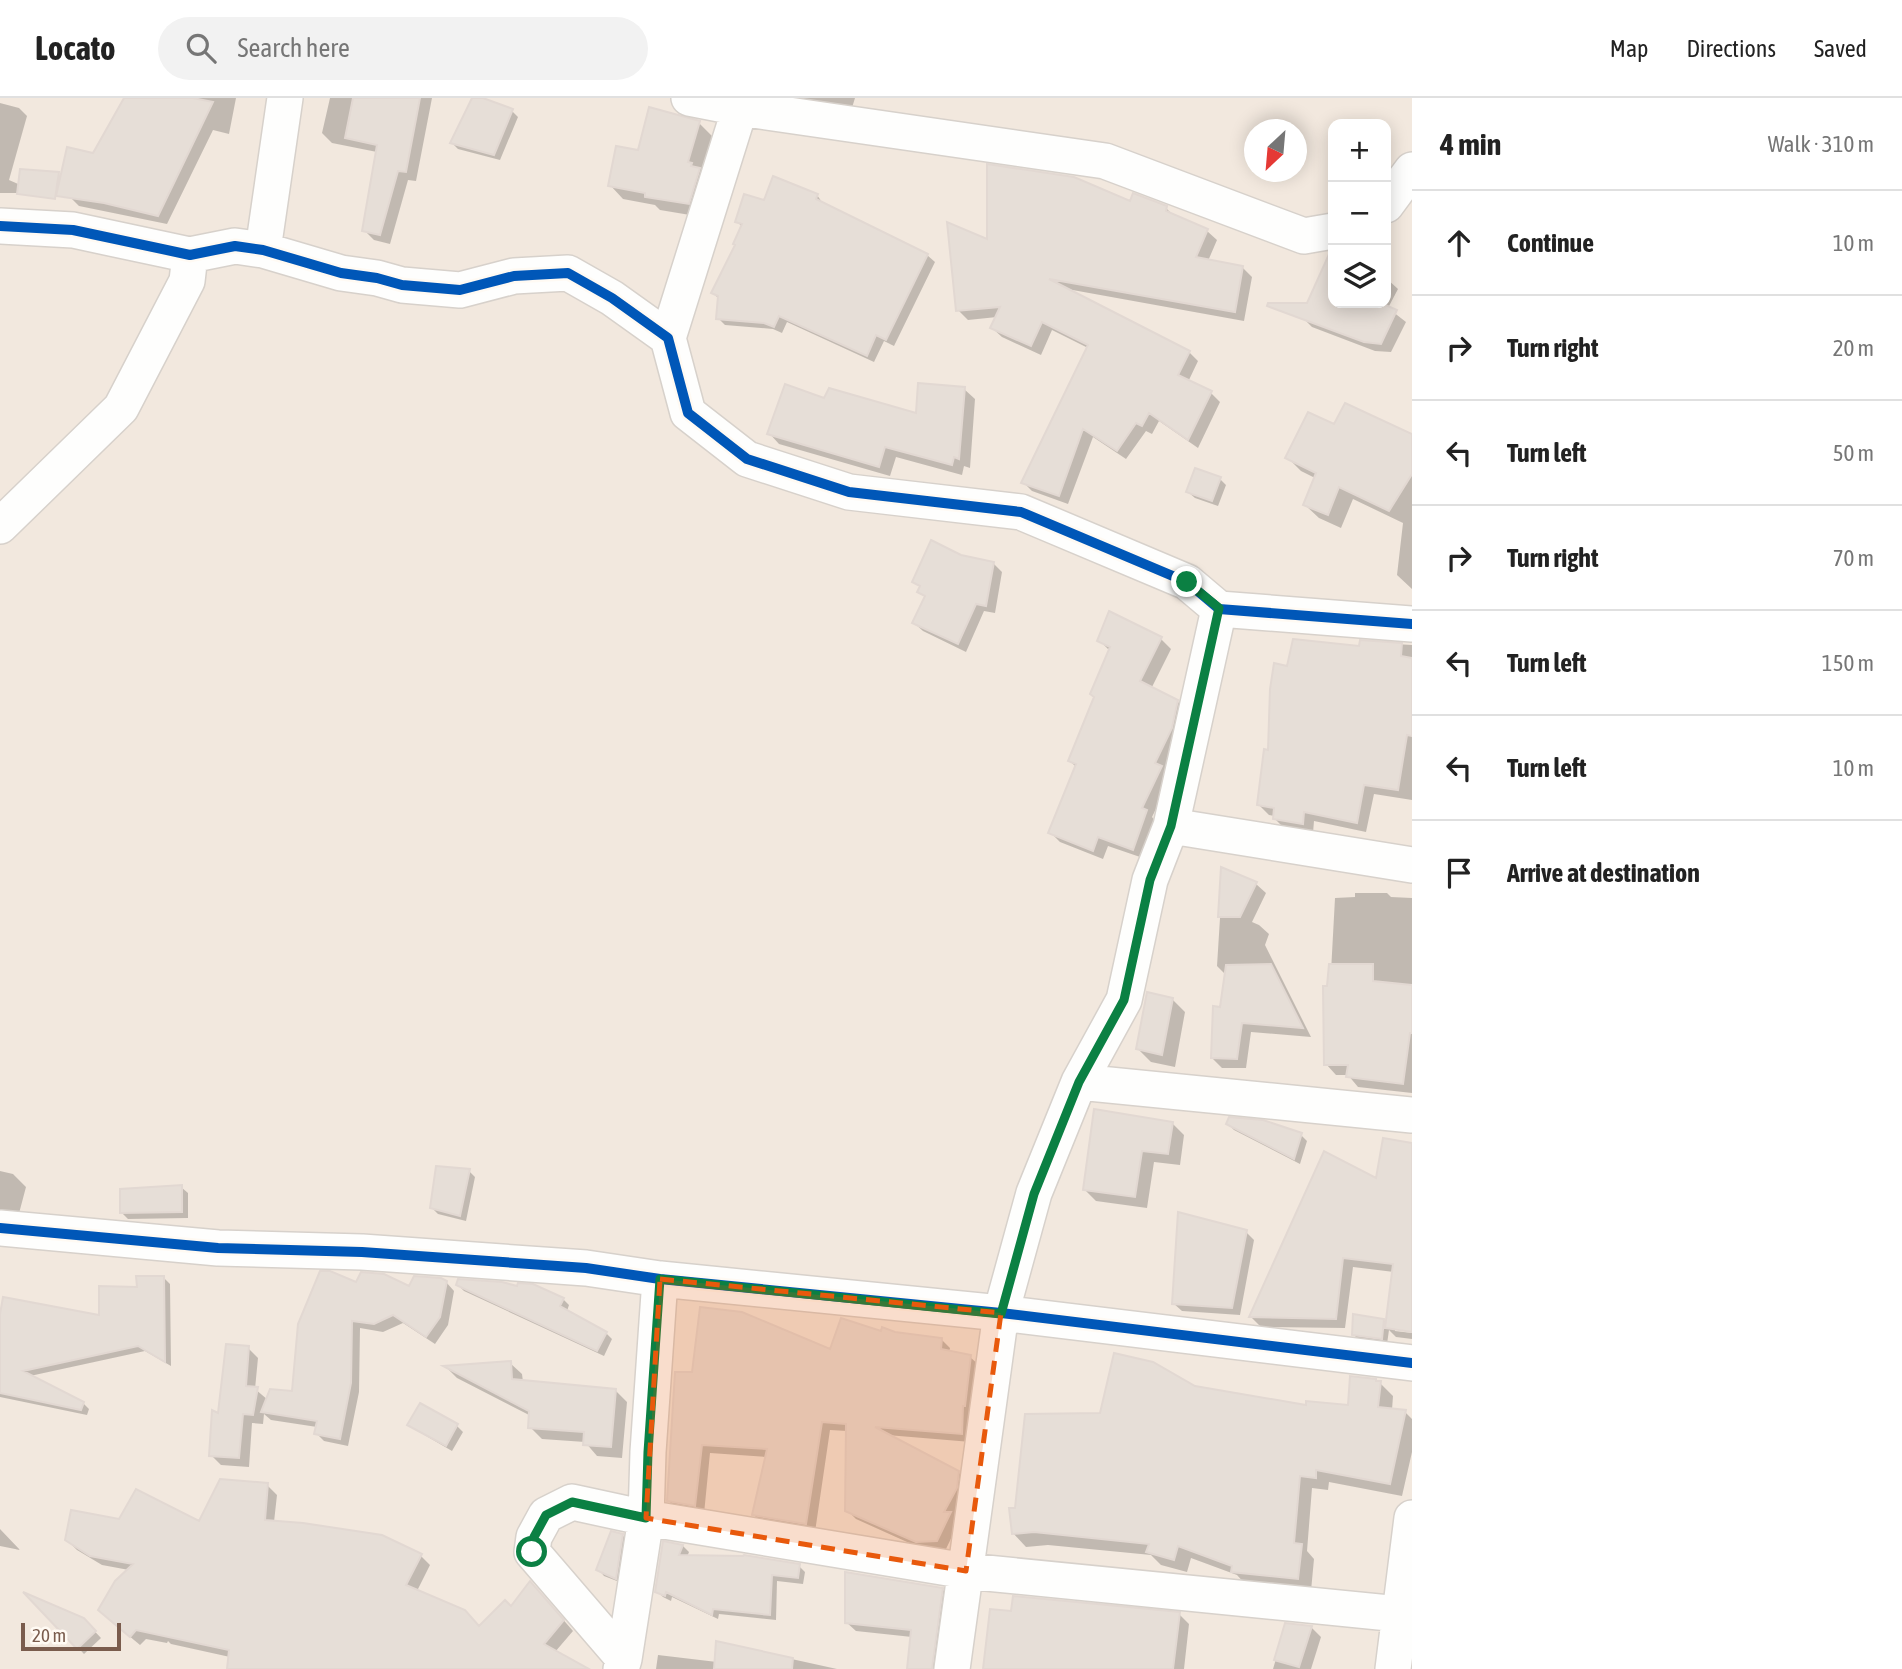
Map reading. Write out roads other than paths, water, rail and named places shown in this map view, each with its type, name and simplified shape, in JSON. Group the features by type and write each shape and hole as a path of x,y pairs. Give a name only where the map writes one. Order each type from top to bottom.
{"street":[{"path":"263,250 285,98"},
{"path":"690,98 740,108 1105,161 1304,236 1328,232"},
{"path":"740,108 668,338 688,413 747,459 849,492 1021,512 1187,582 1219,608 1412,624"},
{"path":"1391,198 1412,170"},
{"path":"0,226 73,230 190,255 235,246 263,250 341,273 402,285 460,290 513,276 568,273 612,298 668,338"},
{"path":"0,526 121,408 187,281 190,255"},
{"path":"952,1669 1001,1314 1034,1194 1079,1082 1124,1000 1150,880 1171,826 1219,608"},
{"path":"1171,826 1412,864"},
{"path":"1079,1082 1412,1115"},
{"path":"0,1228 218,1248 362,1252 586,1268 660,1279 1001,1314 1412,1363"},
{"path":"623,1664 646,1518 660,1279"},
{"path":"623,1664 532,1552 534,1537 546,1515 572,1502 646,1518 966,1571 1399,1614"},
{"path":"1393,1669 1412,1518"}]}
